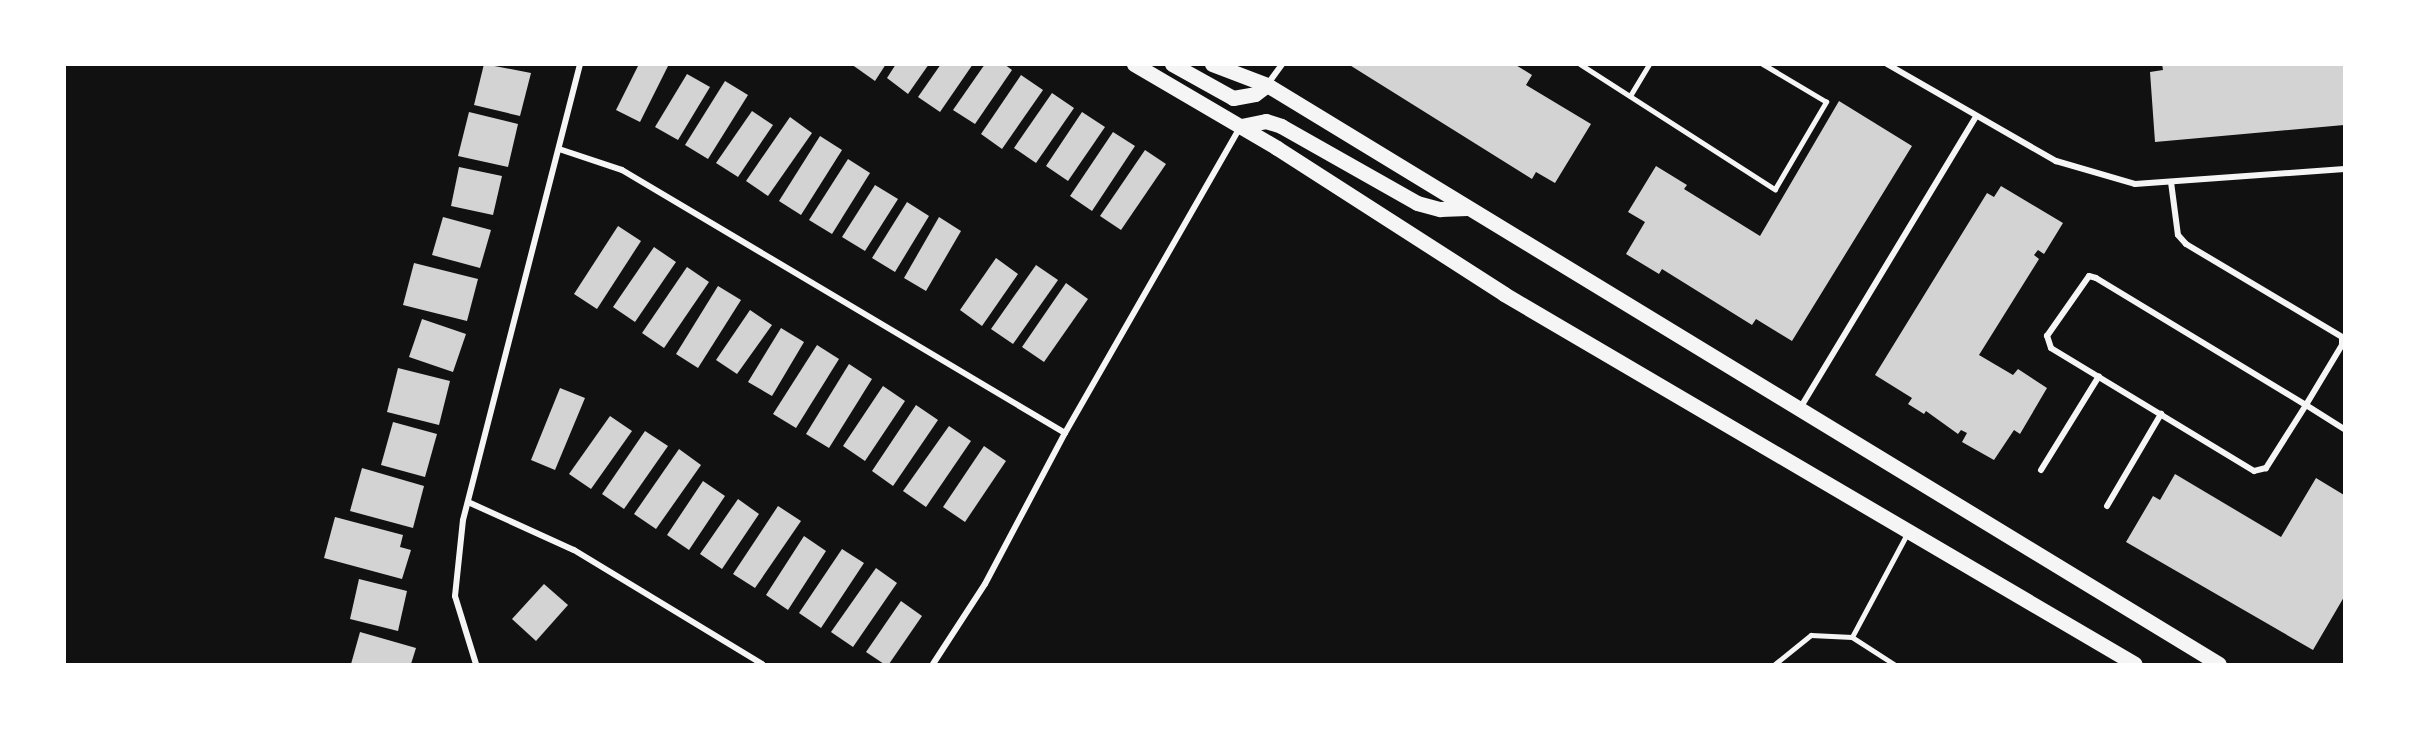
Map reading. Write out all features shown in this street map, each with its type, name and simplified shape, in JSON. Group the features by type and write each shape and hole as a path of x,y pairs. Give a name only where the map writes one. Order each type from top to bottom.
{"main road":[{"path":"1134,64 1241,126 1504,294 2135,664"},
{"path":"1172,64 1233,98 1255,94 1267,85"},
{"path":"1212,64 1267,85 2219,664"},
{"path":"1241,126 1266,121 1281,126 1417,203 1440,209 1467,208"}],"street":[{"path":"476,664 454,596 468,502 580,64"},
{"path":"1267,85 1282,64"},
{"path":"1887,64 1975,118 2056,161 2135,184 2344,169"},
{"path":"1799,410 1975,118"},
{"path":"933,664 985,584 1065,433 1241,126"},
{"path":"559,149 622,170 1065,433"},
{"path":"2171,182 2175,223 2186,244 2343,337 2342,345 2306,405 2260,471 2161,414 2047,343 2047,336 2089,276 2306,405 2344,429"},
{"path":"2042,470 2099,376"},
{"path":"2107,506 2161,414"},
{"path":"468,502 574,550 762,664"}],"lane":[{"path":"1580,64 1775,189 1826,102 1762,64"},
{"path":"1630,96 1649,64"},
{"path":"1852,638 1909,531"},
{"path":"1775,664 1811,635 1852,638 1894,664"}],"building":[{"path":"484,64 531,73 520,116 474,105"},
{"path":"639,64 669,64 640,122 616,110"},
{"path":"851,64 886,64 875,81"},
{"path":"896,64 929,64 908,94 887,78"},
{"path":"941,64 973,64 940,112 918,97"},
{"path":"985,64 1004,64 1012,70 975,124 953,110"},
{"path":"1348,64 1514,64 1532,75 1526,85 1591,124 1555,183 1536,172 1532,179"},
{"path":"2162,64 2344,64 2344,125 2155,142 2150,72 2163,70"},
{"path":"687,74 710,87 678,140 655,127"},
{"path":"1021,75 1043,90 1002,149 981,134"},
{"path":"725,81 748,95 708,159 685,145"},
{"path":"1052,93 1074,108 1036,163 1014,148"},
{"path":"1839,101 1912,146 1792,341 1756,319 1752,325 1662,269 1659,274 1626,254 1645,222 1628,212 1656,166 1687,185 1684,189 1760,236"},
{"path":"752,111 773,125 738,177 716,163"},
{"path":"469,112 518,124 508,167 458,156"},
{"path":"1082,112 1105,127 1068,181 1046,166"},
{"path":"790,117 812,133 768,196 746,181"},
{"path":"1113,132 1135,146 1092,211 1070,196"},
{"path":"820,136 842,150 801,215 779,201"},
{"path":"1145,150 1166,164 1121,230 1100,216"},
{"path":"848,159 870,173 832,234 809,220"},
{"path":"459,167 502,176 493,215 451,206"},
{"path":"875,185 898,199 865,251 842,237"},
{"path":"2001,186 2063,223 2044,254 2038,250 2034,255 2039,259 1979,355 2013,375 2018,369 2047,388 2020,434 2014,430 1994,460 1962,442 1967,433 1961,430 1958,434 1926,411 1924,414 1908,404 1912,398 1875,375 1987,193 1994,197"},
{"path":"907,202 929,216 895,272 872,258"},
{"path":"443,217 491,230 480,268 432,255"},
{"path":"939,217 961,231 926,291 904,278"},
{"path":"618,226 641,241 597,309 574,294"},
{"path":"654,247 676,262 635,322 613,307"},
{"path":"996,258 1018,274 982,326 960,310"},
{"path":"414,263 478,279 467,321 403,305"},
{"path":"1036,265 1058,280 1013,344 991,329"},
{"path":"687,267 709,282 664,348 642,333"},
{"path":"1066,283 1088,299 1044,362 1022,347"},
{"path":"718,286 741,300 698,368 676,354"},
{"path":"750,310 772,325 737,374 716,360"},
{"path":"422,319 466,334 453,372 409,357"},
{"path":"781,328 804,342 772,396 748,382"},
{"path":"817,345 839,359 796,428 773,414"},
{"path":"849,364 872,379 829,448 806,434"},
{"path":"398,368 450,381 439,425 387,412"},
{"path":"883,386 905,401 865,461 843,446"},
{"path":"560,388 585,398 555,470 531,460"},
{"path":"916,405 938,420 893,486 872,471"},
{"path":"610,416 632,431 591,489 569,474"},
{"path":"393,422 437,434 425,477 381,465"},
{"path":"949,426 971,441 926,507 903,491"},
{"path":"645,431 668,446 624,509 602,494"},
{"path":"984,446 1006,461 965,522 943,507"},
{"path":"679,449 701,465 656,529 634,514"},
{"path":"362,468 424,486 413,528 350,511"},
{"path":"2175,474 2281,537 2316,478 2344,495 2344,597 2313,650 2126,542 2153,496 2160,500"},
{"path":"703,481 725,496 689,550 667,535"},
{"path":"738,499 759,514 722,569 700,554"},
{"path":"778,506 801,521 755,588 733,574"},
{"path":"335,517 403,535 400,547 411,550 402,579 324,558"},
{"path":"804,536 826,551 788,610 766,595"},
{"path":"842,549 864,563 821,628 799,613"},
{"path":"876,568 897,583 853,647 831,632"},
{"path":"359,579 407,591 398,631 350,619"},
{"path":"544,584 568,605 536,641 512,619"},
{"path":"901,601 922,616 889,664 884,664 866,652"},
{"path":"360,632 416,648 411,664 351,664"}]}
